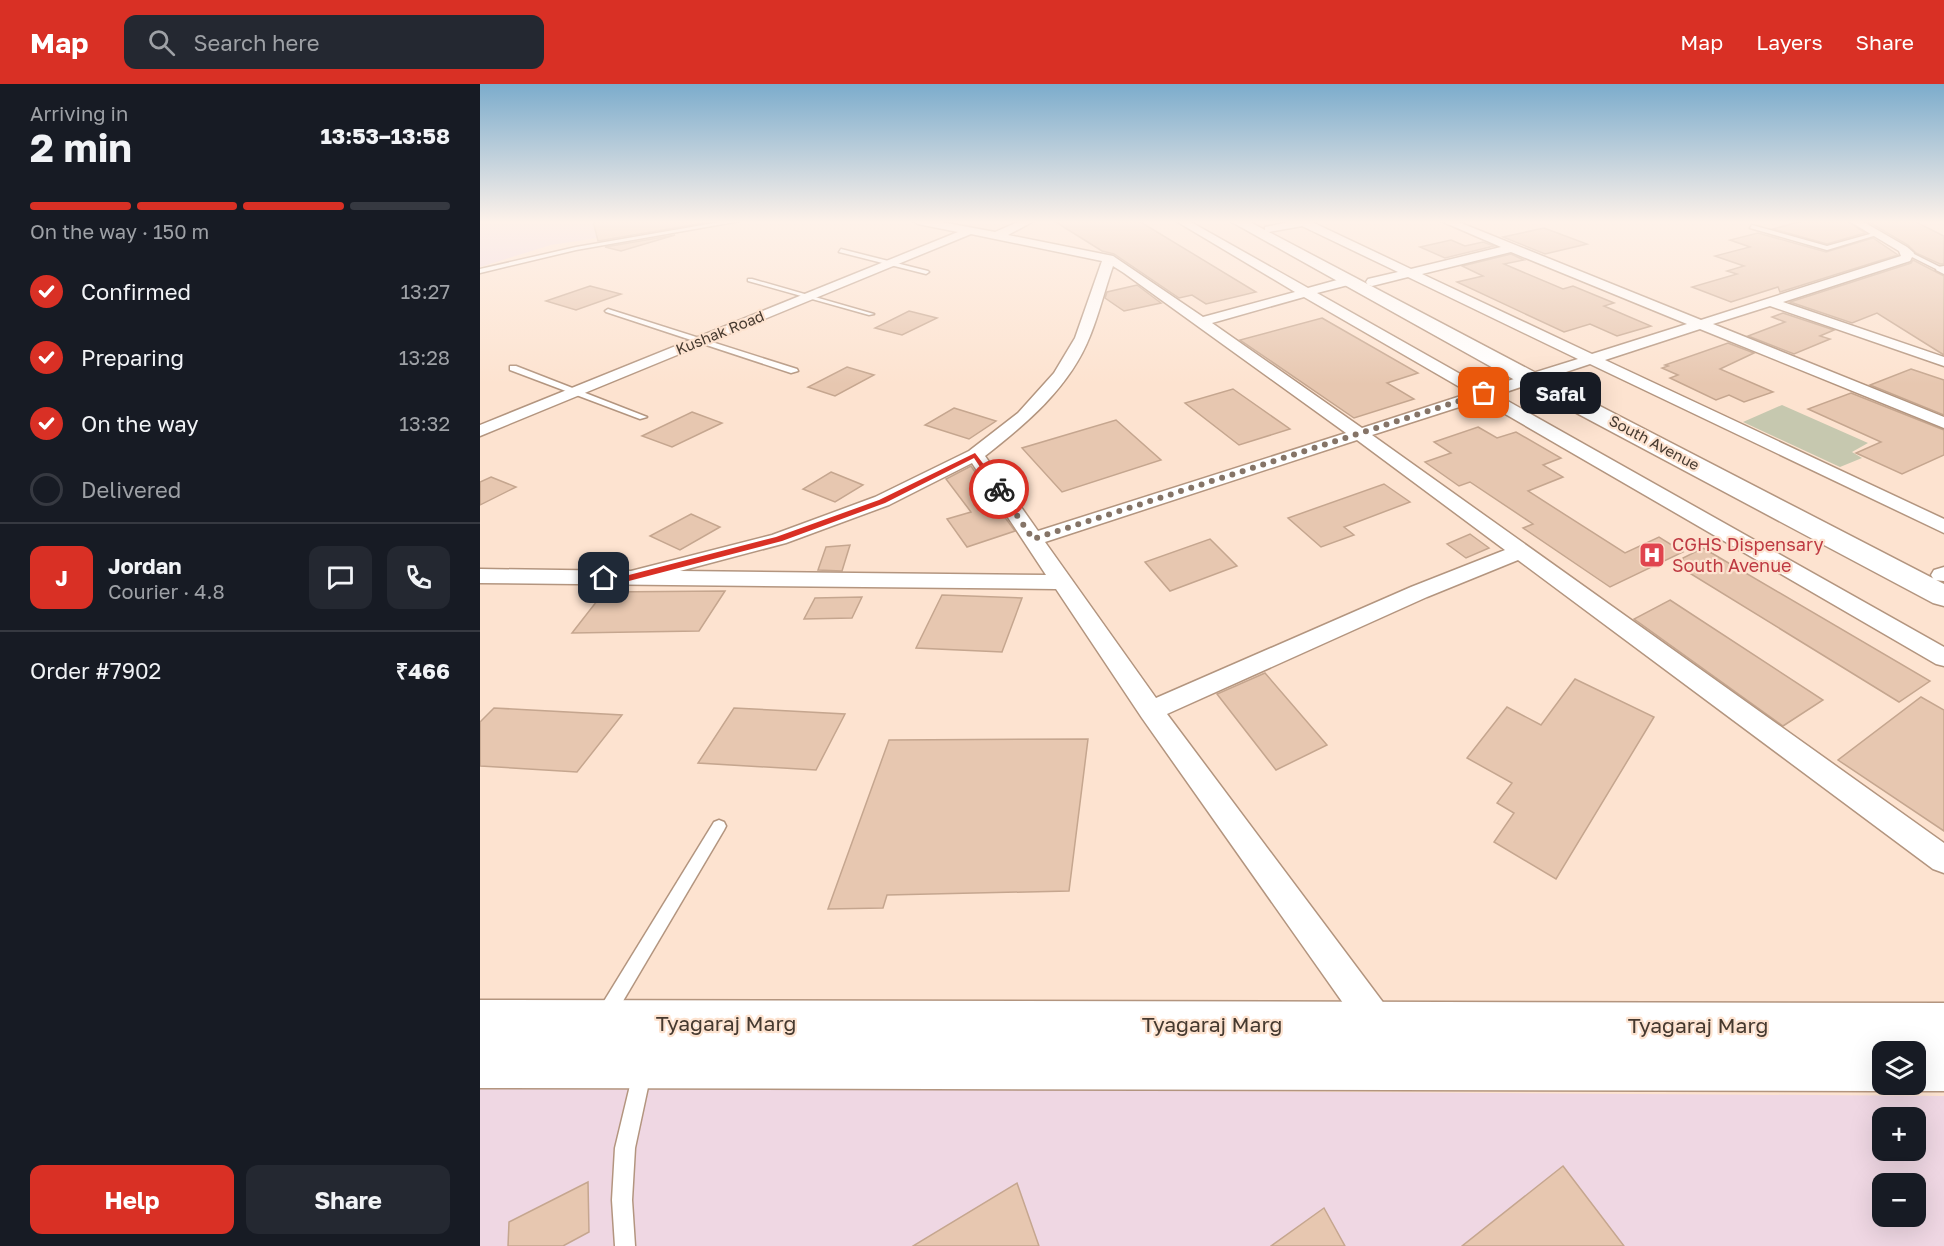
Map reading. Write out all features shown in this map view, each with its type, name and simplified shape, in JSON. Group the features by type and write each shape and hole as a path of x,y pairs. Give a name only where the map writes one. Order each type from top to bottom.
{"main road":[{"name":"South Avenue","path":"1337,275 1943,580"},
{"name":"South Avenue","path":"1359,275 1539,376"},
{"name":"Tyagaraj Marg","path":"480,1024 1944,1027"},
{"name":"Tyagaraj Marg","path":"480,1063 1872,1066"},
{"path":"1926,1066 1944,1066"}],"street":[{"name":"Kushak Road","path":"480,431 861,275"},
{"path":"625,579 779,539 882,501 975,455 1024,417 1060,375 1082,338 1103,275"},
{"path":"1135,275 1358,433 1944,860"},
{"path":"1274,275 1484,393 1944,658"},
{"path":"1372,282 1401,275"},
{"path":"1415,275 1944,527"},
{"path":"1579,275 1944,423"},
{"path":"1033,539 1854,275"},
{"path":"1199,322 1348,281"},
{"path":"1771,302 1944,362"},
{"path":"975,455 1151,711 1379,1025"},
{"path":"1151,711 1386,606 1521,551"},
{"path":"480,576 1063,582"}],"lane":[{"path":"750,280 870,314"},
{"path":"608,311 794,371"},
{"path":"513,368 643,417"},
{"path":"600,1024 719,826"},
{"path":"625,1246 622,1200 625,1148 644,1063"}],"shaded area":[{"path":"480,1086 1944,1096 1944,1246 480,1246"}],"green space":[{"path":"1782,405 1868,443 1852,452 1862,458 1840,467 1743,422"}],"building":[{"path":"1145,275 1228,275 1256,292 1206,304 1192,295 1179,298"},
{"path":"1530,275 1563,289 1573,286 1614,303 1604,306 1651,326 1617,336 1590,324 1564,332 1457,282 1483,276"},
{"path":"1733,275 1833,275 1780,292 1778,287 1731,302 1692,287"},
{"path":"1873,275 1943,275 1944,355 1877,313 1852,323 1790,302"},
{"path":"1137,285 1161,303 1124,311 1105,298 1107,292"},
{"path":"590,286 621,294 576,310 546,301"},
{"path":"909,311 937,318 902,335 875,328"},
{"path":"1783,313 1834,330 1820,336 1830,339 1794,354 1748,336 1785,322 1772,317"},
{"path":"1322,318 1418,373 1387,383 1414,399 1354,418 1240,340"},
{"path":"1728,343 1754,353 1720,369 1773,392 1744,402 1729,395 1716,400 1670,378 1678,375 1662,368 1668,366 1665,365"},
{"path":"847,367 874,375 835,396 808,387"},
{"path":"1911,369 1944,380 1944,415 1870,385"},
{"path":"1233,389 1290,429 1239,445 1185,403"},
{"path":"1851,393 1944,430 1944,455 1902,474 1856,453 1881,442 1808,409"},
{"path":"954,408 996,421 969,439 925,425"},
{"path":"692,412 722,423 672,447 642,436"},
{"path":"1116,420 1161,460 1062,492 1022,448"},
{"path":"1478,427 1497,438 1516,432 1561,458 1543,465 1563,477 1528,491 1625,553 1659,537 1683,552 1610,587 1523,528 1533,524 1470,482 1459,486 1425,462 1451,453 1434,442"},
{"path":"971,466 984,485 981,485 1015,531 967,547 947,519 971,512 946,479"},
{"path":"831,472 863,485 835,502 803,489"},
{"path":"491,477 516,487 480,505 480,482"},
{"path":"1384,484 1410,502 1344,527 1354,535 1321,547 1288,518"},
{"path":"691,514 720,527 680,550 650,536"},
{"path":"1470,534 1489,548 1466,558 1447,544"},
{"path":"1210,539 1237,566 1170,591 1145,562"},
{"path":"850,545 842,571 818,570 826,547"},
{"path":"1703,548 1930,681 1899,702 1683,569 1683,558"},
{"path":"725,591 699,631 572,633 604,592"},
{"path":"942,595 1022,598 1002,652 916,648"},
{"path":"862,597 852,618 804,619 815,598"},
{"path":"1670,600 1823,700 1783,726 1634,619"},
{"path":"1265,673 1327,745 1276,770 1217,694"},
{"path":"1575,679 1654,717 1556,879 1494,842 1514,813 1497,803 1512,783 1467,758 1507,707 1541,725"},
{"path":"1921,697 1944,710 1944,831 1838,760"},
{"path":"494,708 622,715 577,772 480,766 480,722"},
{"path":"734,708 845,714 816,770 698,763"},
{"path":"1088,739 1069,891 887,895 883,908 828,909 889,740"},
{"path":"1563,1166 1624,1246 1462,1246"},
{"path":"588,1182 589,1232 563,1246 508,1246 509,1222"},
{"path":"1017,1183 1039,1246 913,1246"},
{"path":"1324,1208 1345,1246 1271,1246"}],"way so far":[{"path":"999,489 1033,539 1484,393"}],"place":[{"name":"Safal","path":"1484,393"},
{"name":"CGHS Dispensary South Avenue","path":"1652,555"}],"route":[{"path":"604,578 625,579 779,539 882,501 975,455 999,489"}]}
